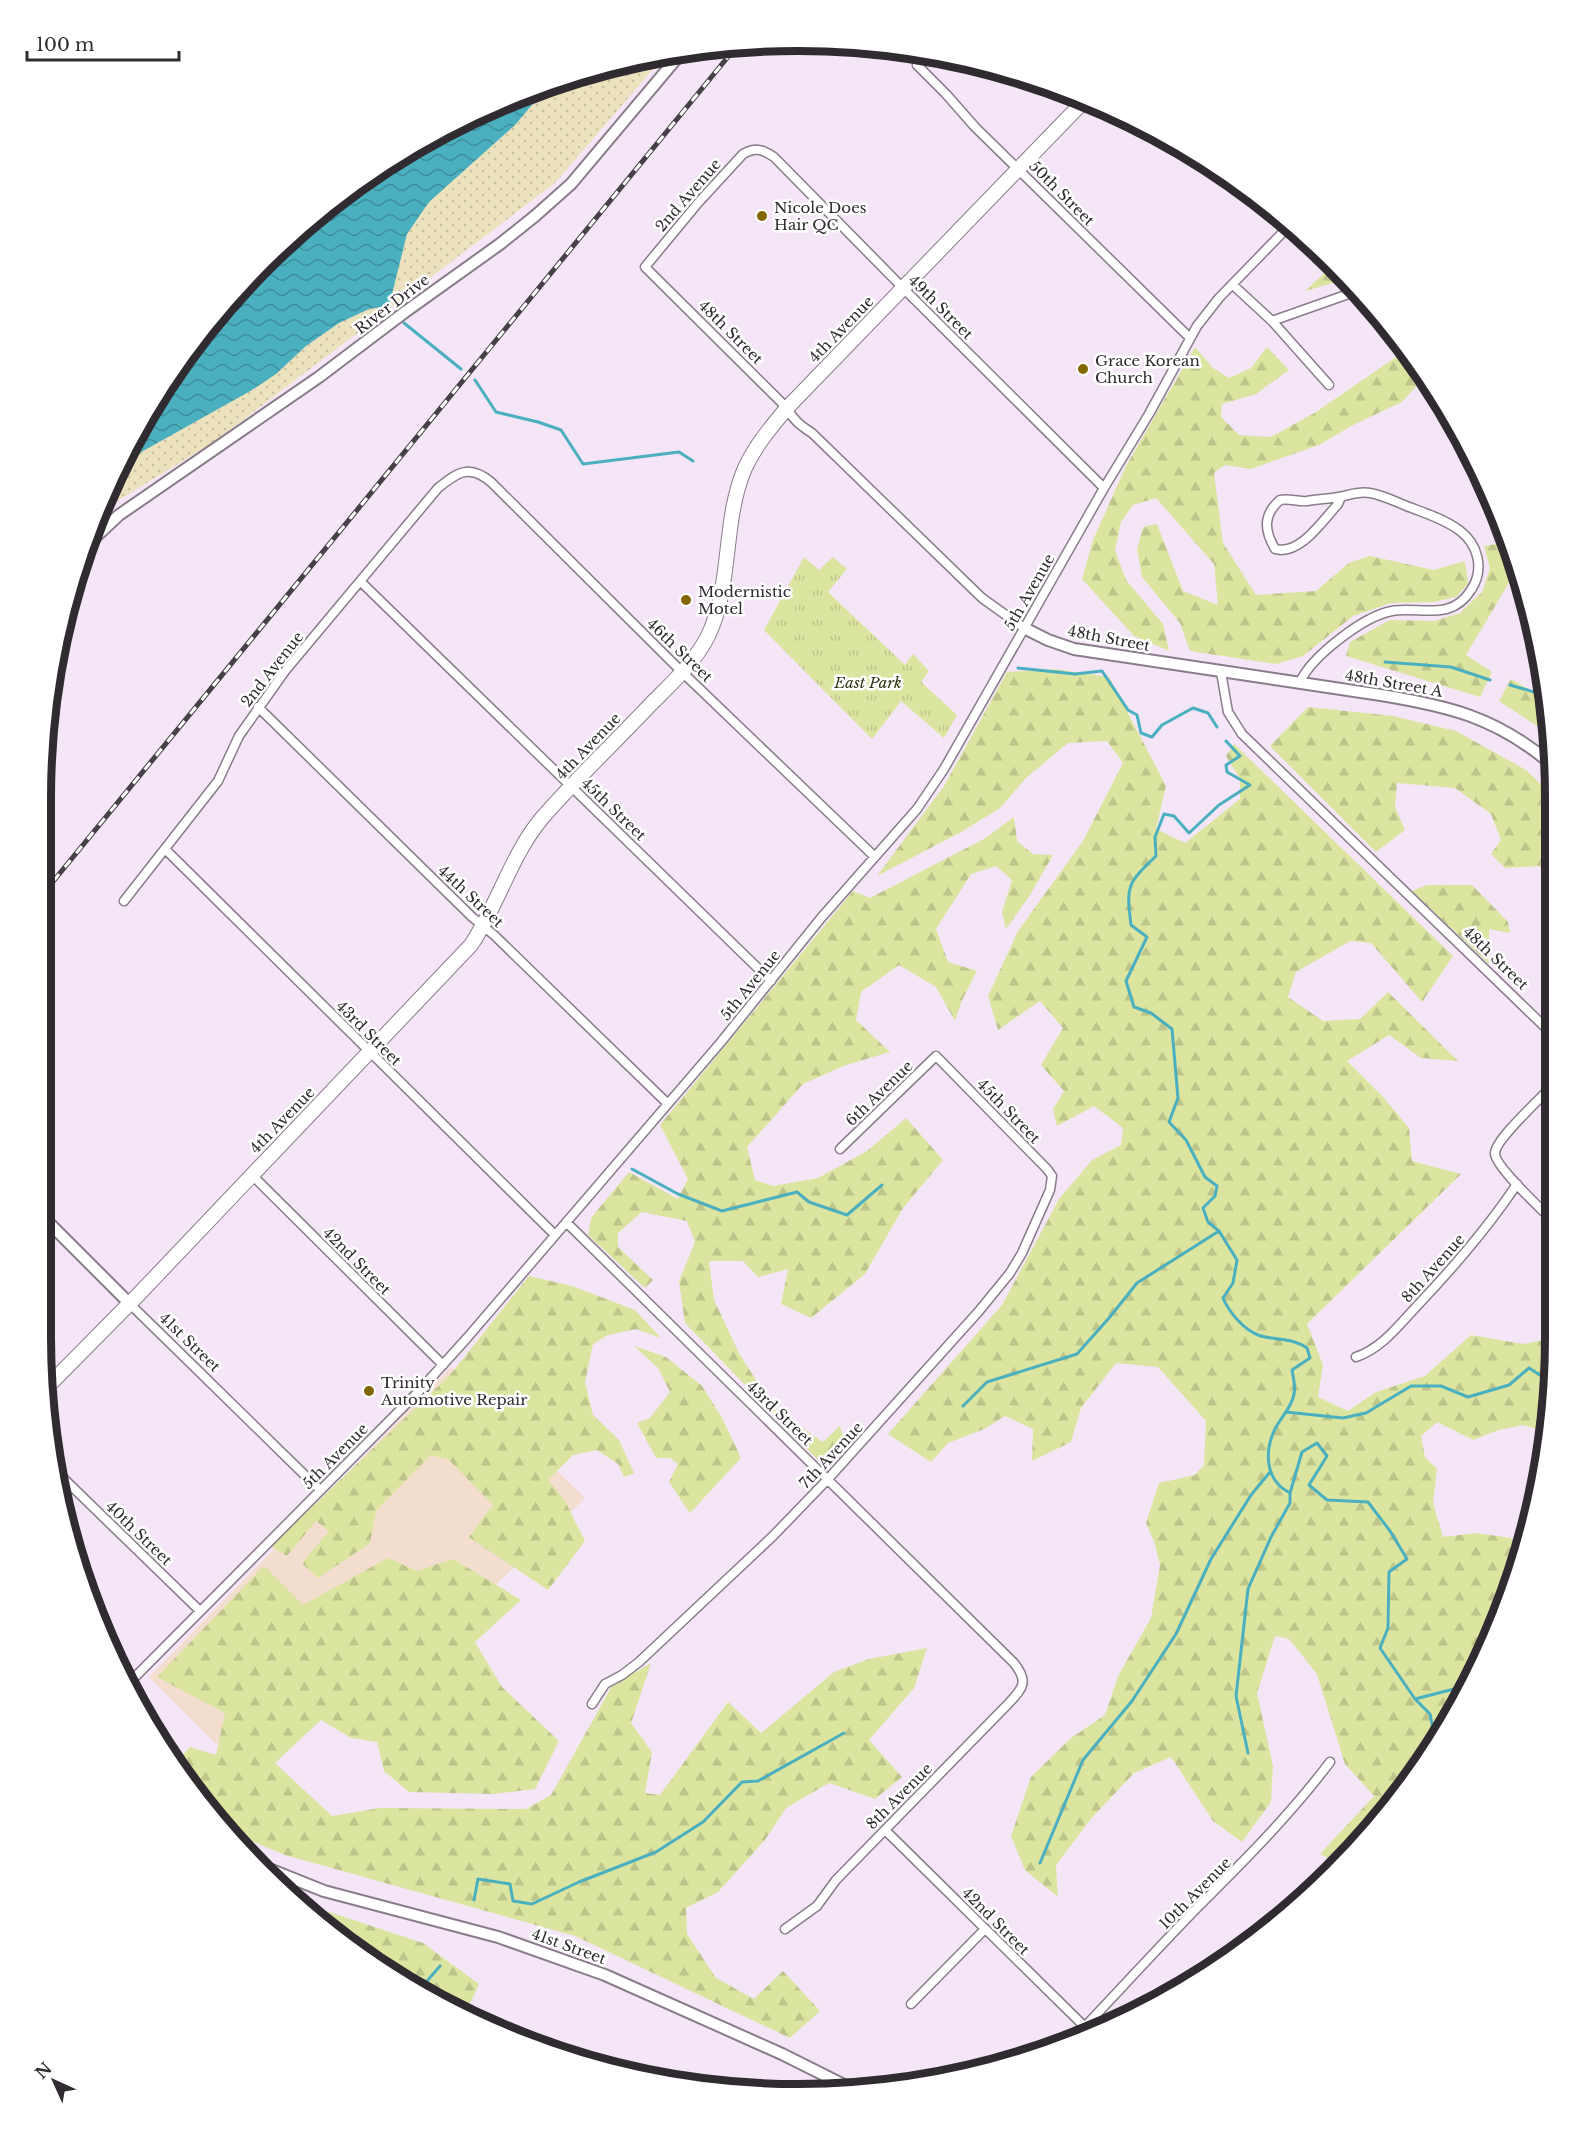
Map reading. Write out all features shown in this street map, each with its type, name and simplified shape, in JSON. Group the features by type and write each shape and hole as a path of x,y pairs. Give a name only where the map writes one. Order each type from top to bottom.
{"main road":[{"name":"4th Avenue","path":"53,1381 130,1304 471,945 533,830 571,787 682,672 707,638 718,609 735,501 745,469 758,444 787,408 846,350 1080,106"}],"street":[{"name":"River Drive","path":"100,532 119,515 319,377 535,216 571,184 674,61"},
{"name":"50th Street","path":"917,65 975,127 1190,338"},
{"name":"2nd Avenue","path":"645,267 735,162 750,149 758,148"},
{"name":"49th Street","path":"758,148 774,157 1104,488"},
{"name":"5th Avenue","path":"134,1678 442,1365 721,1042 821,918 917,809 931,790 1104,488 1149,414 1190,338 1206,313 1285,231"},
{"name":"48th Street","path":"645,267 787,408 795,421 812,433 982,598 1024,627 1074,650 1221,672 1228,712 1242,734 1545,1027"},
{"path":"1233,285 1272,321 1288,342 1329,385"},
{"path":"1272,321 1349,294"},
{"name":"2nd Avenue","path":"124,901 218,781 239,736 285,671 438,488 464,471"},
{"name":"46th Street","path":"464,471 480,473 491,482 682,672 875,857"},
{"path":"1300,682 1303,675 1324,653 1357,626 1390,611 1424,612 1454,606 1470,592 1480,570 1471,543 1453,526 1370,493 1359,492 1341,497 1304,501 1280,500 1269,511 1266,520 1270,541 1275,549 1281,551 1299,544 1338,504 1341,497"},
{"name":"45th Street","path":"361,582 771,981"},
{"name":"48th Street A","path":"1221,672 1300,682 1428,703 1459,711 1516,738 1543,758"},
{"name":"44th Street","path":"258,707 668,1103"},
{"name":"43rd Street","path":"165,849 555,1235"},
{"name":"45th Street","path":"936,1056 1047,1169 1052,1176 1050,1190"},
{"name":"6th Avenue","path":"840,1149 936,1056"},
{"path":"1545,1093 1497,1145 1495,1155 1496,1161 1545,1213"},
{"name":"42nd Street","path":"252,1175 442,1365"},
{"name":"8th Avenue","path":"1356,1357 1368,1353 1388,1336 1462,1259 1496,1217 1517,1184"},
{"name":"7th Avenue","path":"592,1704 605,1684 622,1675 664,1638 773,1536 828,1479 979,1311 1010,1273 1027,1242 1050,1190"},
{"name":"43rd Street","path":"566,1222 1014,1663 1023,1677"},
{"name":"41st Street","path":"51,1225 320,1490"},
{"name":"40th Street","path":"65,1480 200,1611"},
{"name":"8th Avenue","path":"785,1929 817,1906 836,1880 1019,1693 1024,1683 1023,1677"},
{"name":"10th Avenue","path":"1093,2023 1269,1835 1311,1788 1330,1762"},
{"name":"42nd Street","path":"885,1830 1085,2027"},
{"name":"41st Street","path":"278,1872 324,1891 498,1937 605,1975 838,2082"},
{"path":"911,2004 985,1929"}],"shaded area":[{"path":"451,1367 585,1498 457,1623 399,1564 216,1744 149,1677"}],"green space":[{"path":"1327,271 1337,282 1305,291"},
{"path":"1195,347 1213,368 1229,378 1251,368 1267,347 1289,370 1256,394 1222,404 1221,417 1239,435 1271,437 1316,412 1399,355 1419,383 1402,402 1355,424 1319,445 1251,469 1225,465 1214,473 1223,543 1256,595 1316,591 1349,563 1370,556 1434,570 1465,561 1468,584 1456,597 1434,602 1391,603 1353,616 1303,656 1276,664 1190,651 1180,623 1142,577 1137,549 1143,527 1157,524 1183,591 1218,605 1214,564 1156,498 1133,505 1121,522 1115,550 1126,580 1163,624 1169,651 1134,636 1082,579 1093,540 1126,466"},
{"path":"1500,543 1513,582 1510,581 1466,655 1492,672 1480,697 1346,656 1350,642 1390,620 1434,621 1460,613 1482,592 1490,568 1484,546"},
{"name":"East Park","path":"804,557 819,570 833,557 847,569 828,592 905,665 913,654 929,671 921,682 957,715 944,738 901,701 872,739 764,630"},
{"path":"1054,669 1109,677 1166,786 1156,829 1185,843 1240,799 1240,779 1226,756 1234,744 1453,956 1422,1002 1371,943 1350,941 1296,972 1288,997 1323,1021 1360,1019 1388,992 1458,1061 1421,1058 1389,1035 1347,1061 1384,1098 1409,1128 1412,1161 1461,1174 1307,1324 1323,1365 1318,1397 1348,1411 1376,1392 1425,1376 1471,1335 1523,1344 1545,1340 1539,1430 1523,1425 1499,1430 1473,1440 1437,1422 1421,1436 1425,1457 1437,1469 1433,1503 1443,1537 1476,1533 1511,1538 1516,1544 1488,1623 1445,1711 1391,1792 1360,1830 1331,1860 1320,1854 1374,1796 1345,1764 1317,1674 1289,1639 1275,1636 1257,1693 1273,1766 1271,1802 1242,1842 1213,1821 1171,1757 1134,1773 1090,1820 1056,1865 1058,1897 1025,1870 1011,1836 1031,1777 1071,1738 1105,1715 1118,1676 1151,1618 1160,1565 1154,1541 1146,1523 1159,1483 1195,1475 1204,1465 1206,1421 1158,1367 1116,1363 1081,1408 1071,1442 1032,1461 1033,1429 1005,1416 984,1429 948,1443 931,1462 888,1434 1002,1305 1059,1199 1092,1160 1121,1145 1123,1128 1094,1106 1057,1126 1053,1109 1064,1091 1041,1065 1063,1028 1040,1001 998,1030 988,996 1018,931 1083,841 1123,763 1107,741 1068,743 1026,778 1000,808 963,831 877,876 944,786 1007,672"},
{"path":"1511,679 1538,695 1541,729 1499,701"},
{"path":"1308,707 1393,716 1456,731 1526,770 1545,788 1545,874 1539,866 1505,868 1491,854 1501,840 1491,814 1455,788 1397,783 1395,807 1405,830 1376,852 1270,746"},
{"path":"1014,817 1017,841 1033,854 1053,855 1030,895 1006,929 1002,912 1012,880 996,866 971,874 936,929 948,962 977,971 962,1000 955,1021 936,987 899,965 861,992 856,1020 890,1052 846,1065 803,1084 747,1147 755,1180 773,1186 818,1178 867,1151 906,1118 943,1160 903,1208 865,1274 811,1318 781,1304 788,1269 758,1277 743,1261 709,1261 714,1300 739,1353 774,1409 823,1442 840,1426 844,1439 818,1460 685,1323 679,1281 695,1242 687,1221 642,1212 618,1233 618,1247 653,1280 645,1288 588,1235 591,1218 629,1172 678,1199 688,1179 660,1125 853,891 870,898 984,839"},
{"path":"1427,885 1472,885 1508,922 1510,933 1489,929 1489,964 1412,891"},
{"path":"529,1276 572,1286 635,1310 661,1338 636,1329 608,1335 593,1344 585,1382 593,1415 619,1440 634,1473 624,1477 618,1464 597,1450 573,1455 548,1480 565,1501 585,1541 548,1590 469,1537 493,1505 449,1460 431,1455 376,1511 370,1543 318,1578 302,1563 329,1531 316,1521 287,1556 271,1546 450,1375"},
{"path":"634,1346 666,1357 702,1386 721,1416 741,1458 690,1513 669,1482 678,1464 670,1458 656,1458 637,1423 650,1418 670,1392 658,1368"},
{"path":"388,1558 417,1571 453,1559 521,1600 475,1642 502,1687 559,1741 535,1789 493,1794 409,1792 384,1771 377,1742 351,1738 321,1720 275,1763 332,1816 380,1808 526,1809 551,1795 612,1686 651,1663 631,1723 652,1752 645,1793 660,1795 728,1702 761,1733 834,1672 869,1659 927,1648 914,1688 869,1740 902,1777 875,1799 829,1783 786,1808 765,1840 718,1892 686,1908 687,1934 716,1978 754,1999 783,1971 820,2011 790,2038 575,1936 285,1855 243,1837 205,1792 181,1757 190,1747 216,1755 225,1713 157,1677 264,1566 303,1605"},
{"path":"314,1906 423,1943 479,1984 468,2007 424,1984 383,1958"}],"sand":[{"path":"657,64 555,183 214,442 111,505 143,440 483,121 558,91 605,76"}],"water":[{"path":"537,99 515,125 429,202 407,234 389,306 369,309 339,323 306,346 276,374 252,390 134,456 151,424 205,343 236,305 305,236 343,205 425,151 468,128"}],"waterway":[{"path":"404,323 461,369"},
{"path":"475,380 496,412 561,430 583,464 679,452 693,461"},
{"path":"1385,662 1451,667 1490,680"},
{"path":"1018,668 1075,674 1102,671 1128,710 1137,715 1141,733 1152,737 1162,725 1193,708 1208,713 1217,727"},
{"path":"1510,685 1538,693"},
{"path":"1226,741 1240,756 1226,765 1227,772 1250,785 1219,805 1189,833 1174,816 1164,814 1155,837 1156,856 1139,873 1129,893 1131,925 1147,937 1126,981 1134,1007 1151,1013 1172,1029 1178,1098 1169,1122 1186,1140 1205,1177 1217,1186 1215,1196 1203,1208 1208,1222 1219,1231 1237,1260 1233,1283 1223,1298 1237,1320 1247,1329 1264,1337 1301,1345 1307,1348 1310,1358 1292,1370 1295,1388 1293,1399 1274,1431 1269,1449 1268,1458 1272,1474 1282,1488 1290,1493 1302,1452 1317,1443 1327,1456 1309,1485 1327,1500 1368,1502 1390,1531 1407,1559 1389,1572 1388,1628 1380,1648 1415,1699 1430,1714 1433,1730"},
{"path":"632,1169 678,1194 722,1211 797,1192 809,1202 847,1215 882,1185"},
{"path":"963,1406 987,1382 1077,1354 1137,1283 1219,1231"},
{"path":"1286,1412 1343,1418 1366,1413 1411,1386 1441,1386 1468,1397 1509,1385 1529,1368 1543,1377"},
{"path":"1040,1863 1083,1760 1132,1701 1176,1634 1211,1559 1251,1495 1270,1472"},
{"path":"1248,1753 1236,1696 1248,1589 1271,1537 1290,1503 1290,1493"},
{"path":"1415,1699 1458,1686"},
{"path":"474,1900 478,1879 510,1884 513,1901 532,1904 579,1882 656,1852 703,1822 742,1782 758,1781 844,1733"},
{"path":"424,1984 440,1966"}],"railway":[{"path":"51,884 730,55"}],"place":[{"name":"Nicole Does Hair QC","path":"762,216"},
{"name":"Grace Korean Church","path":"1083,369"},
{"name":"Modernistic Motel","path":"686,600"},
{"name":"Trinity Automotive Repair","path":"369,1391"}]}
